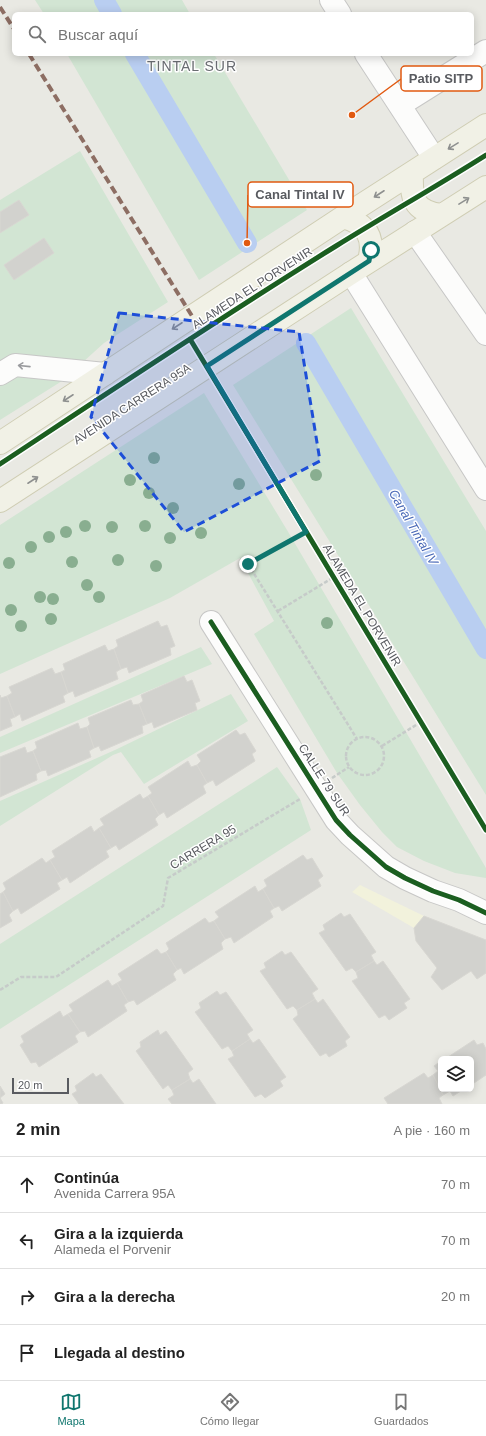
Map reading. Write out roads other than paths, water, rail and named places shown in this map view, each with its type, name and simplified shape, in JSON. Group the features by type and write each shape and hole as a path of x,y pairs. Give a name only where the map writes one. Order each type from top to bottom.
{"main road":[{"path":"0,443 343,217 486,125"},
{"path":"412,173 412,193 417,205 422,210 429,213 441,215"},
{"name":"AVENIDA CARRERA 95A","path":"0,501 486,187"},
{"path":"343,217 354,220 365,228 370,241 371,250 360,267"}],"street":[{"path":"331,0 339,12"},
{"path":"400,105 486,51"},
{"path":"367,56 434,158"},
{"path":"415,232 486,334"},
{"path":"360,267 486,489"},
{"path":"0,374 15,365 105,374"},
{"name":"CALLE 79 SUR","path":"211,622 336,820 350,835 386,866 405,878 426,888 459,900 486,913"}],"waterway":[{"name":"Canal Tintal IV","path":"104,0 111,12"},
{"name":"Canal Tintal IV","path":"136,56 247,243"},
{"name":"Canal Tintal IV","path":"306,343 486,649"}],"place":[{"name":"Patio SITP","path":"352,115"},
{"name":"Canal Tintal IV","path":"247,243"}],"district":[{"name":"TINTAL SUR","path":"192,66"}]}
